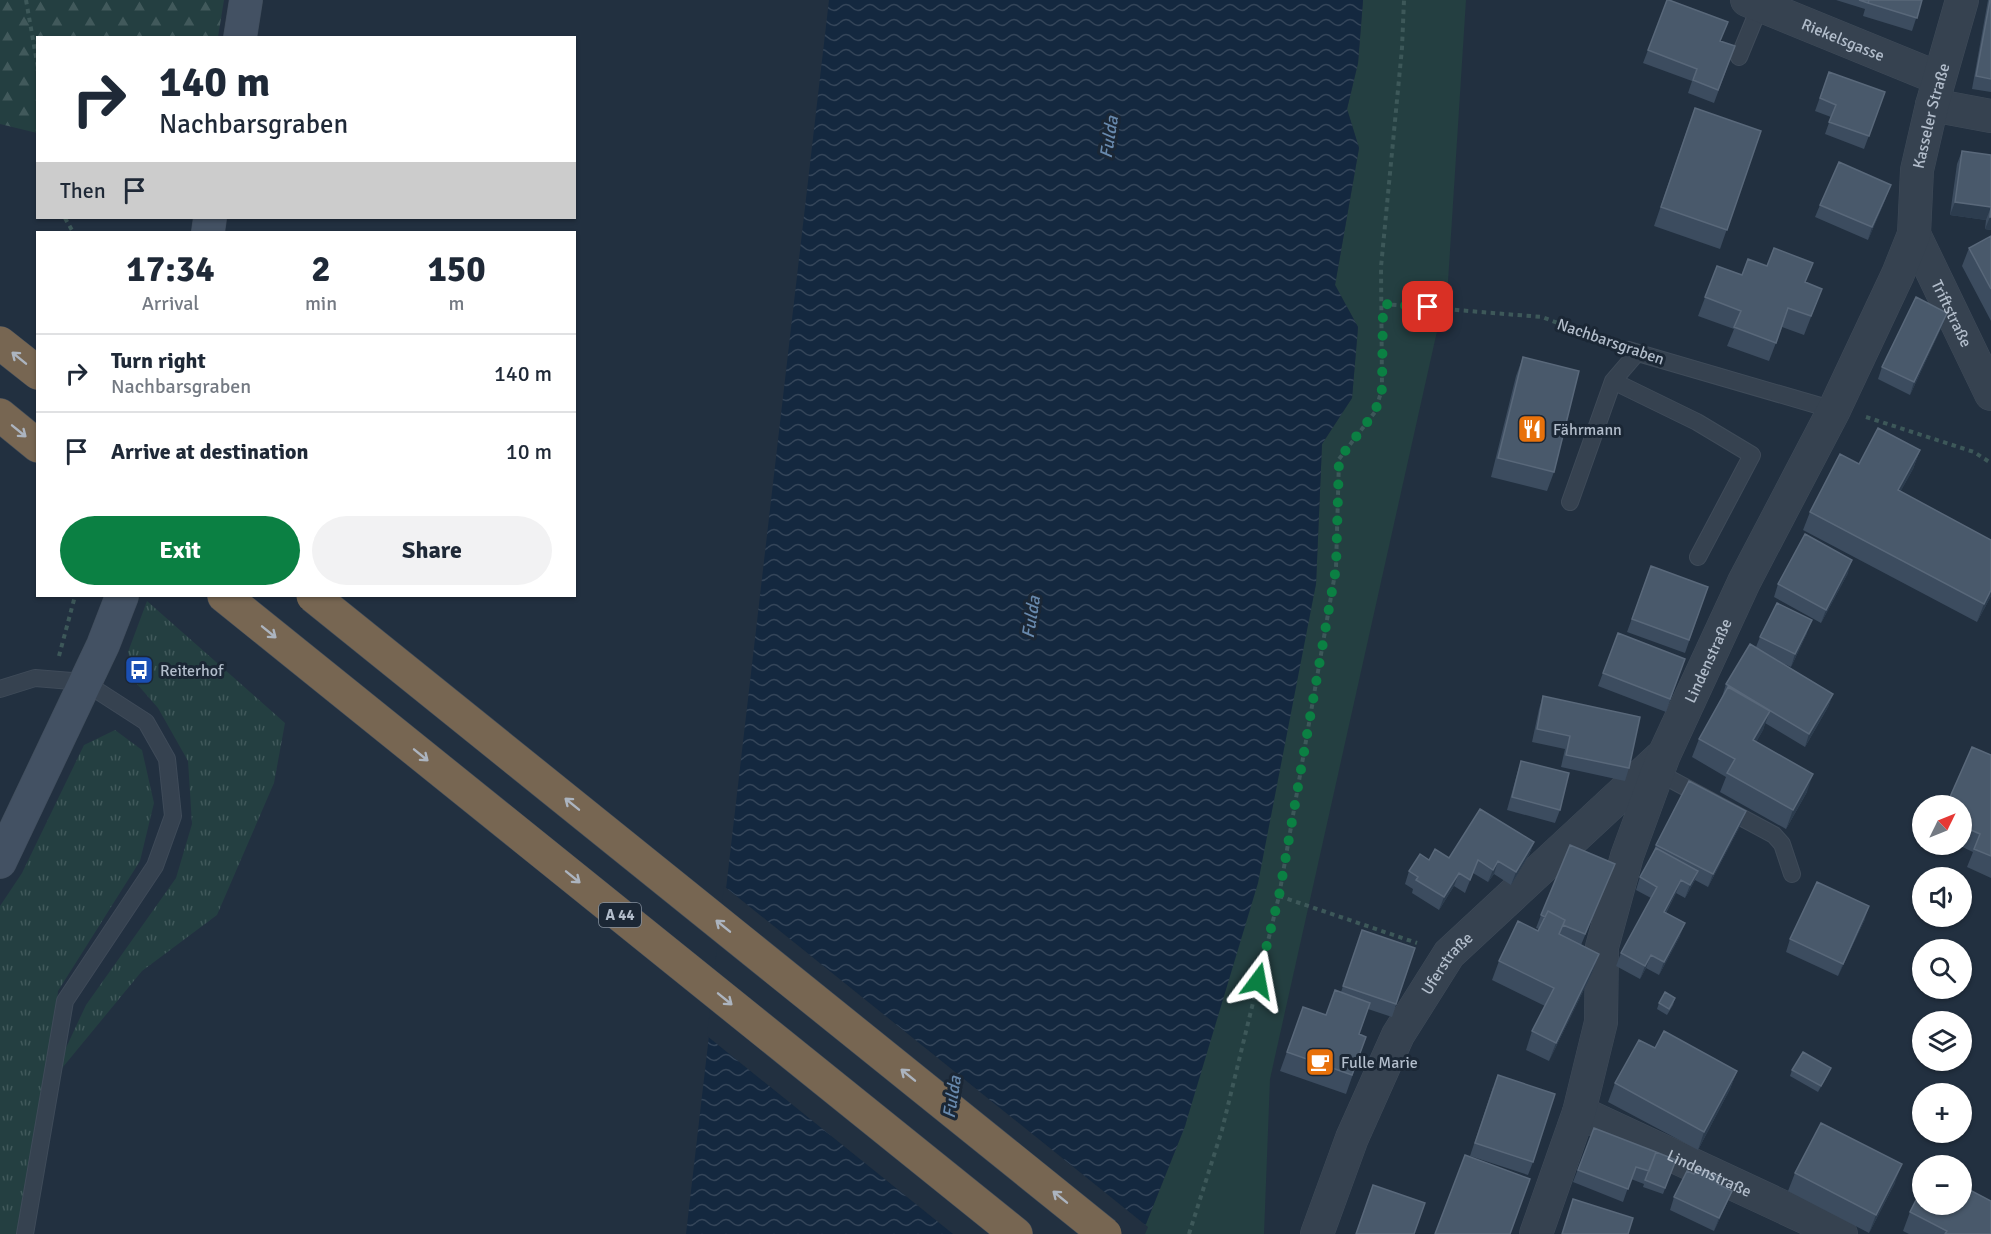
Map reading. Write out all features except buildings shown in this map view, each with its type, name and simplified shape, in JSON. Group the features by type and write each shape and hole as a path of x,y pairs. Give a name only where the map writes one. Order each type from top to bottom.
{"highway":[{"path":"0,343 36,371"},
{"path":"0,415 36,444"},
{"name":"A 44","path":"225,597 1016,1234"},
{"path":"314,597 1105,1234"}],"street":[{"path":"240,36 246,0"},
{"name":"Kasseler Straße","path":"1914,234 1917,170 1935,91 1962,0"},
{"name":"Riekelsgasse","path":"1754,3 1991,116"},
{"name":"Triftstraße","path":"1914,234 1991,394"},
{"name":"Lindenstraße","path":"1536,1234 1579,1112 1601,1022 1602,947 1627,856 1661,764 1744,582 1834,410 1898,274 1914,234"},
{"path":"0,862 68,681 103,645 122,597"},
{"name":"Uferstraße","path":"1317,1234 1352,1138 1398,1035 1449,954 1661,764"},
{"name":"Lindenstraße","path":"1579,1112 1841,1234"}],"lane":[{"path":"1739,57 1754,3"},
{"path":"1570,502 1613,381 1633,351"},
{"name":"Nachbarsgraben","path":"1633,351 1834,410"},
{"path":"1613,381 1697,422 1752,454 1698,557"},
{"path":"0,689 35,678 68,681 146,722 167,759 173,816 155,866 65,1001 25,1234"},
{"path":"1661,764 1774,835 1782,844 1792,874"}],"path":[{"path":"26,0 36,57"},
{"path":"1189,1234 1222,1130 1279,896 1336,568 1339,459 1375,412 1382,389 1383,304 1380,267 1402,48 1404,0"},
{"name":"Nachbarsgraben","path":"1383,304 1542,317 1633,351"},
{"path":"1834,410 1854,413 1974,452 1991,463"},
{"path":"68,681 75,597"},
{"path":"1279,896 1449,954"}],"green space":[{"path":"0,0 224,0 218,36 36,36 36,133 0,124"},
{"path":"1363,0 1466,0 1448,282 1270,1079 1264,1234 1142,1234 1185,1126 1316,584 1322,444 1352,398 1358,327 1335,285 1359,148 1347,109 1358,63"},
{"path":"147,601 285,723 274,783 217,915 142,971 49,1084 25,1234 0,1234 0,906 22,873 84,745 115,730 142,750 154,803 140,861 58,991 50,1082 86,1005 176,878 192,824 188,761 158,708 137,684 128,652"}],"water":[{"name":"Fulda","path":"829,0 1363,0 1358,63 1347,109 1359,148 1335,285 1358,327 1352,398 1322,444 1316,584 1258,883 1185,1126 1142,1234 686,1234"}],"pier":[{"path":"724,886 1148,1227 1145,1234 953,1234 707,1036"}],"place":[{"name":"Fährmann","path":"1532,429"},
{"name":"Reiterhof","path":"139,670"},
{"name":"Fulle Marie","path":"1320,1062"}],"route":[{"path":"1258,981 1279,896 1336,568 1339,459 1375,412 1382,389 1383,304 1428,307"}]}
